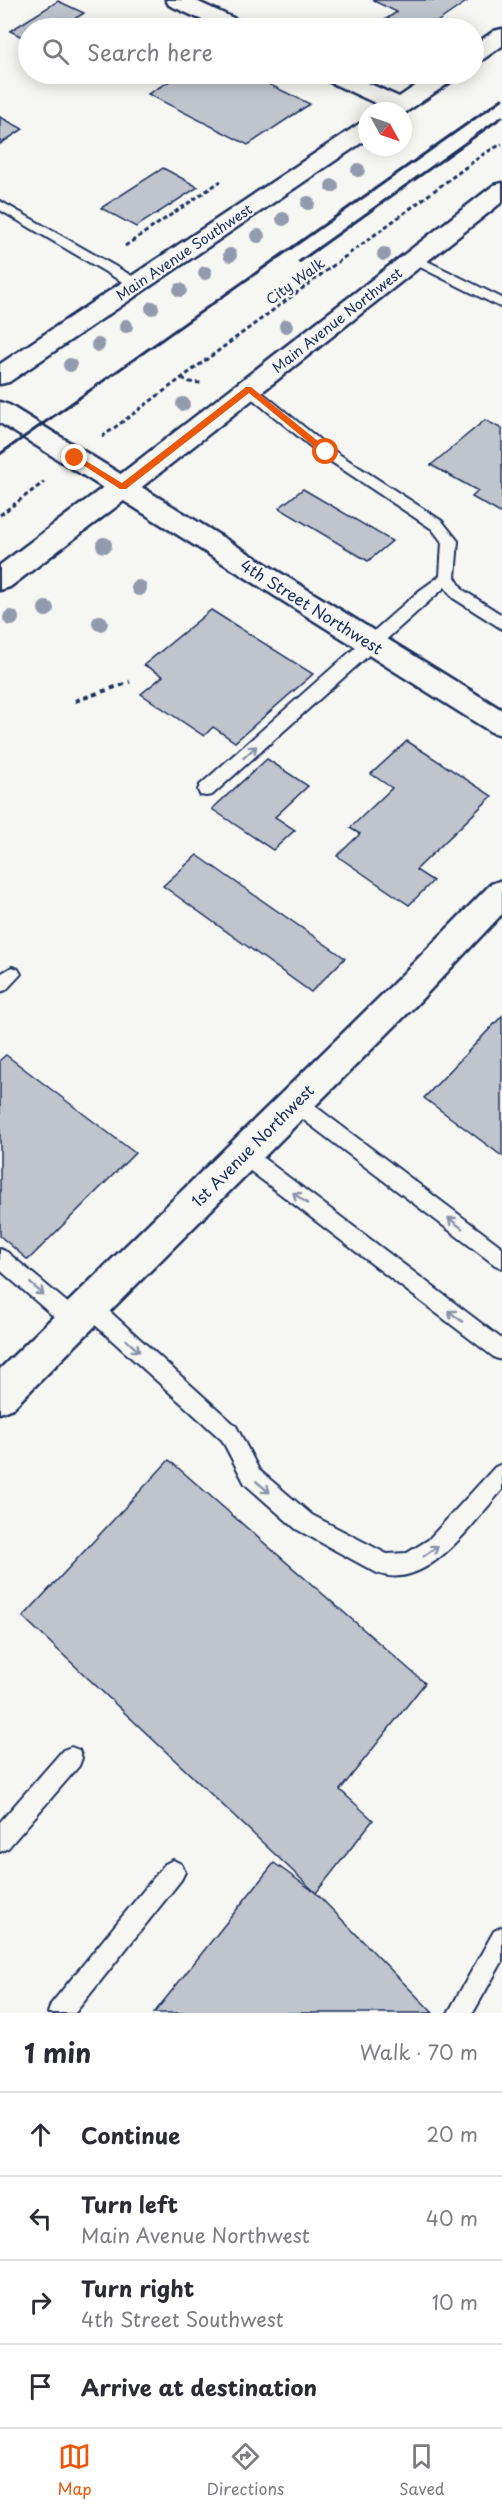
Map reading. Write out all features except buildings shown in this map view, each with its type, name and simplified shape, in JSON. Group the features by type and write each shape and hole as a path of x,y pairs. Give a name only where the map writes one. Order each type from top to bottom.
{"street":[{"path":"177,0 215,18"},
{"path":"484,48 502,36"},
{"path":"350,84 384,102"},
{"path":"407,102 433,84"},
{"name":"Main Avenue Southwest","path":"0,376 358,135"},
{"name":"Main Avenue Northwest","path":"0,580 123,487 502,190"},
{"name":"4th Street Northwest","path":"0,411 502,724"},
{"name":"1st Avenue Northwest","path":"0,1395 296,1103 502,893"}],"lane":[{"path":"0,205 136,284"},
{"path":"414,259 502,304"},
{"path":"249,389 326,452 437,525 450,541 447,578 458,594 502,623"},
{"path":"206,790 447,578"},
{"path":"296,1103 502,1259"},
{"path":"243,1154 502,1351"},
{"path":"0,1258 82,1314 229,1433 252,1477 304,1522 385,1565 410,1564 436,1548 502,1474"},
{"path":"0,1840 71,1758"},
{"path":"60,2013 173,1872"},
{"path":"460,2013 502,1940"}],"path":[{"name":"City Walk","path":"102,437 485,153 502,144"},
{"path":"125,246 221,181"},
{"path":"0,515 44,482"},
{"path":"75,701 130,682"}],"railway":[{"path":"0,454 502,99"},
{"path":"299,262 502,117"}],"route":[{"path":"75,458 123,487 249,389 326,452"}]}
